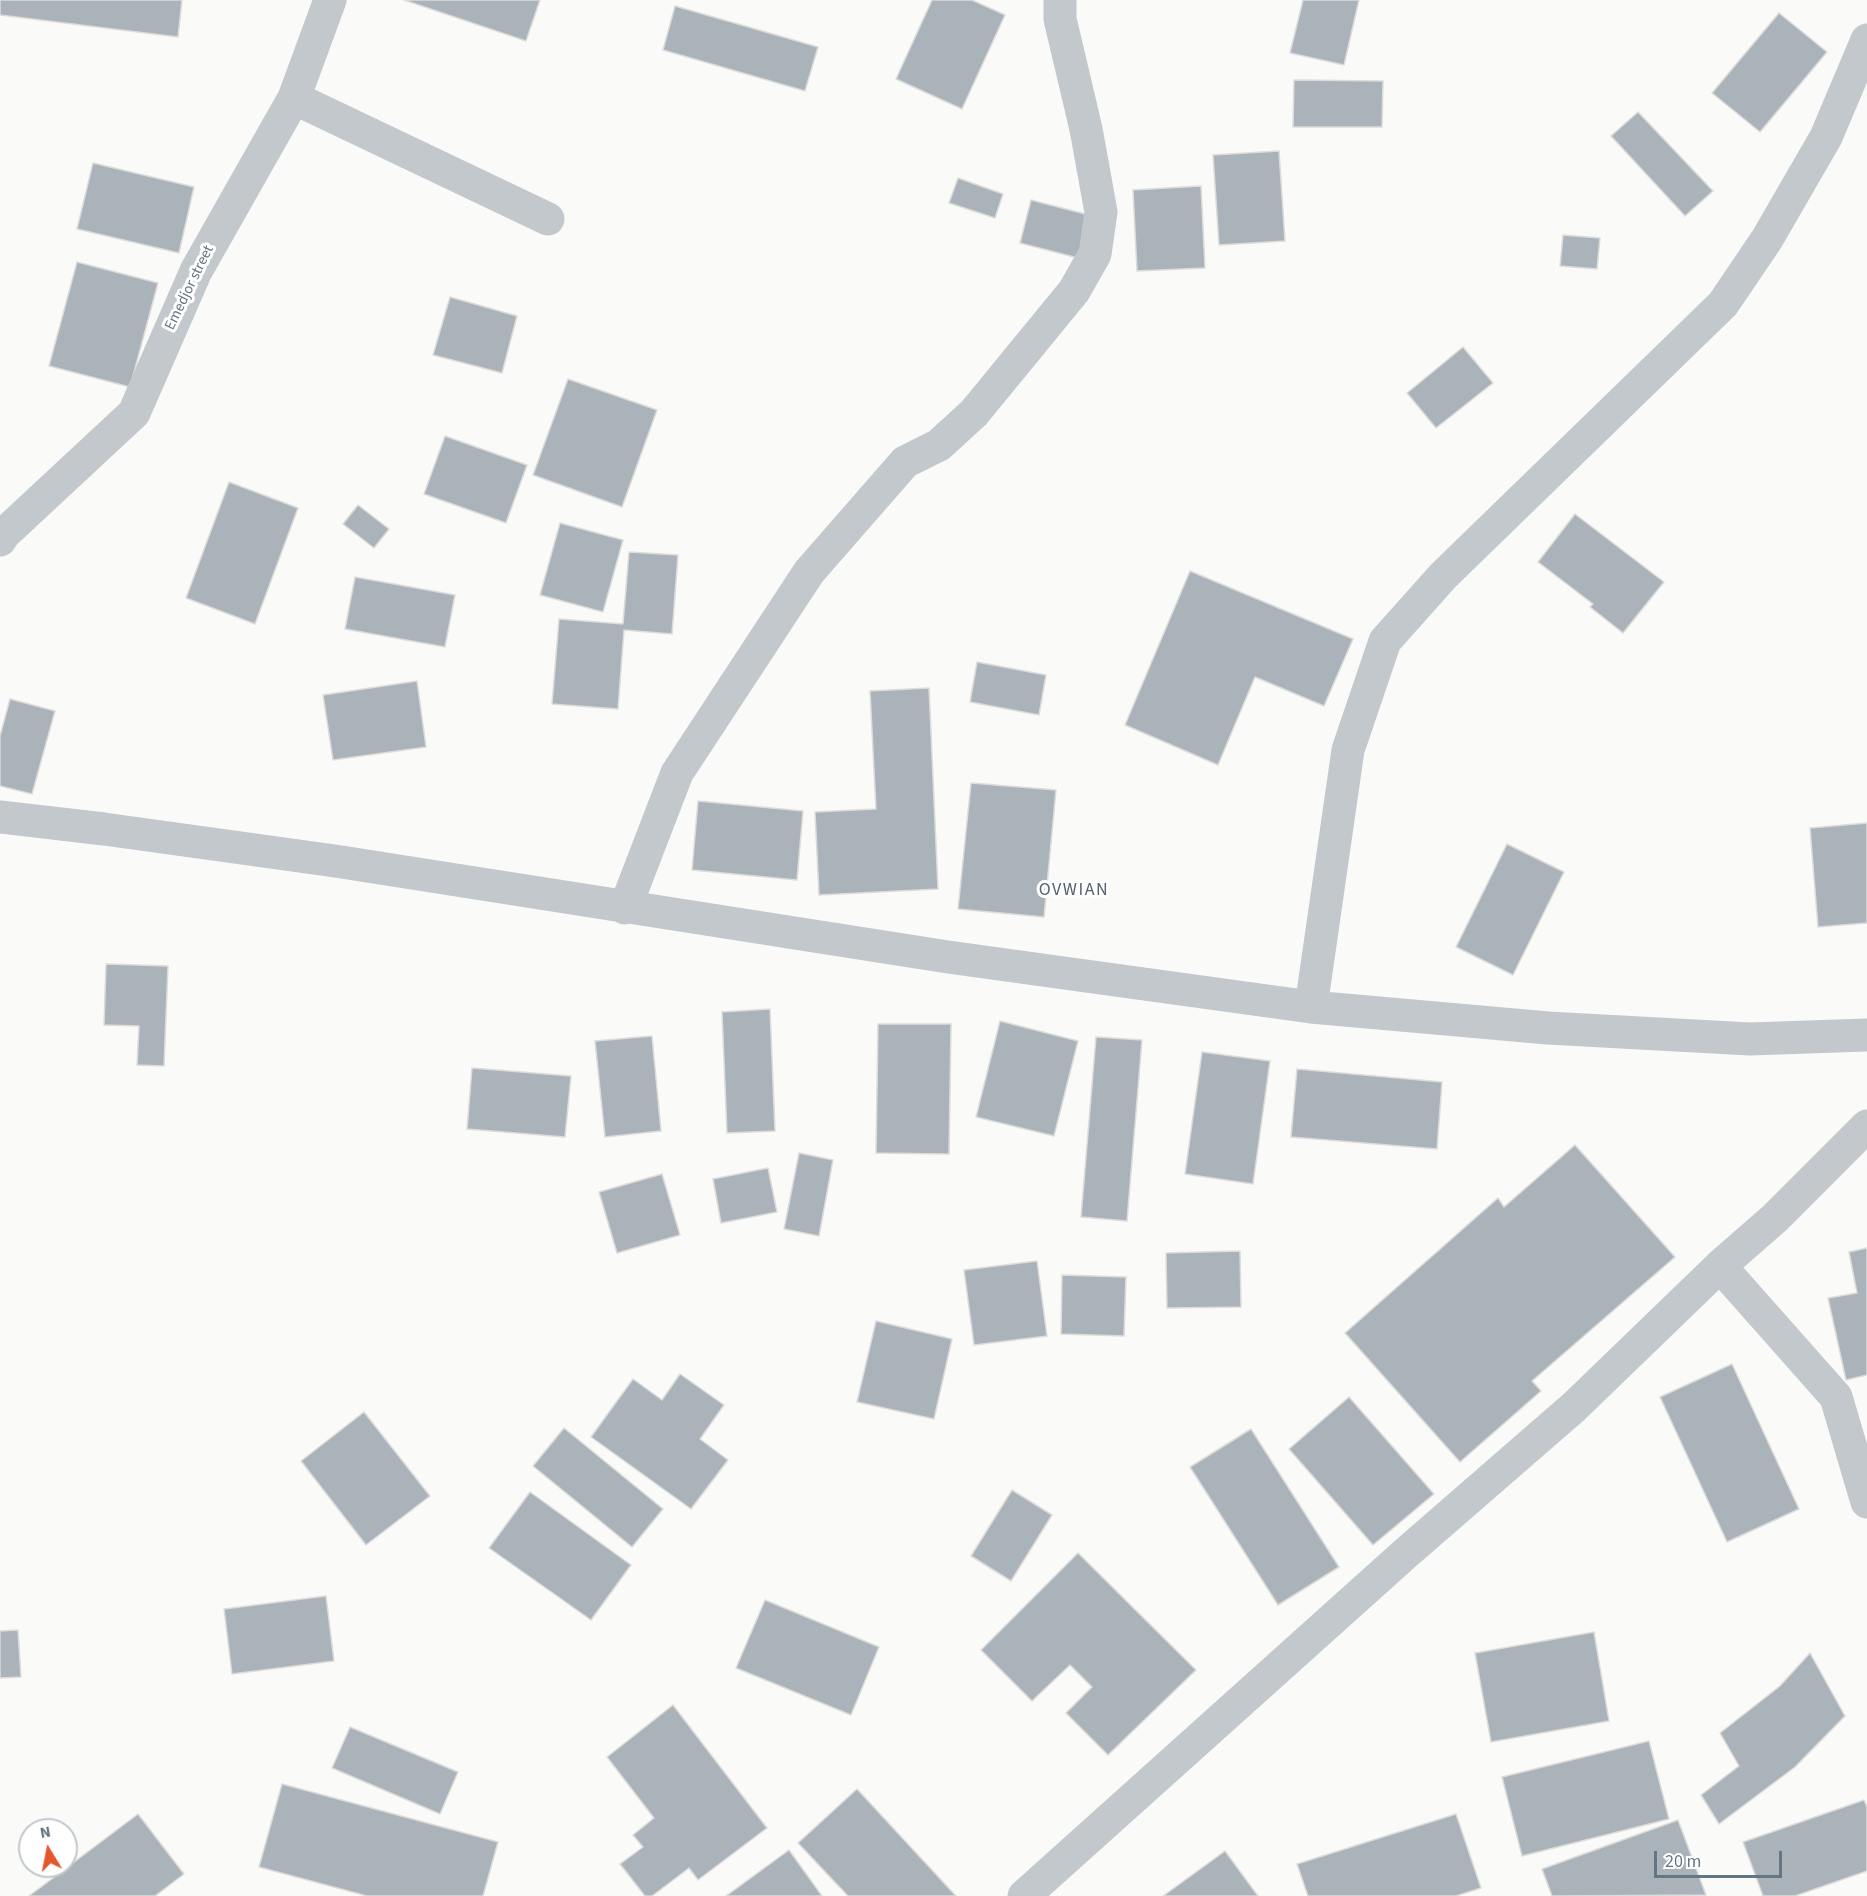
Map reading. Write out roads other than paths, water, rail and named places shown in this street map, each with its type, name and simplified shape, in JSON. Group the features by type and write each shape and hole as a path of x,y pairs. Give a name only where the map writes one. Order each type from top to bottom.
{"street":[{"name":"Emedjor street","path":"0,540 134,413 196,271 294,98 330,0"},
{"path":"625,908 677,773 809,572 905,462 939,445 974,413 1074,291 1095,254 1101,212 1086,129 1060,19 1060,0"},
{"path":"1311,1007 1348,750 1385,641 1443,576 1723,304 1767,239 1826,137 1867,40"},
{"path":"294,98 548,219"},
{"path":"0,818 104,829 334,861 948,957 1311,1007 1548,1028 1750,1040 1867,1035"},
{"path":"1024,1896 1406,1553 1574,1407 1720,1266 1775,1218 1867,1126"},
{"path":"1720,1266 1836,1397 1867,1502"}],"district":[{"name":"OVWIAN","path":"1074,891"}]}
